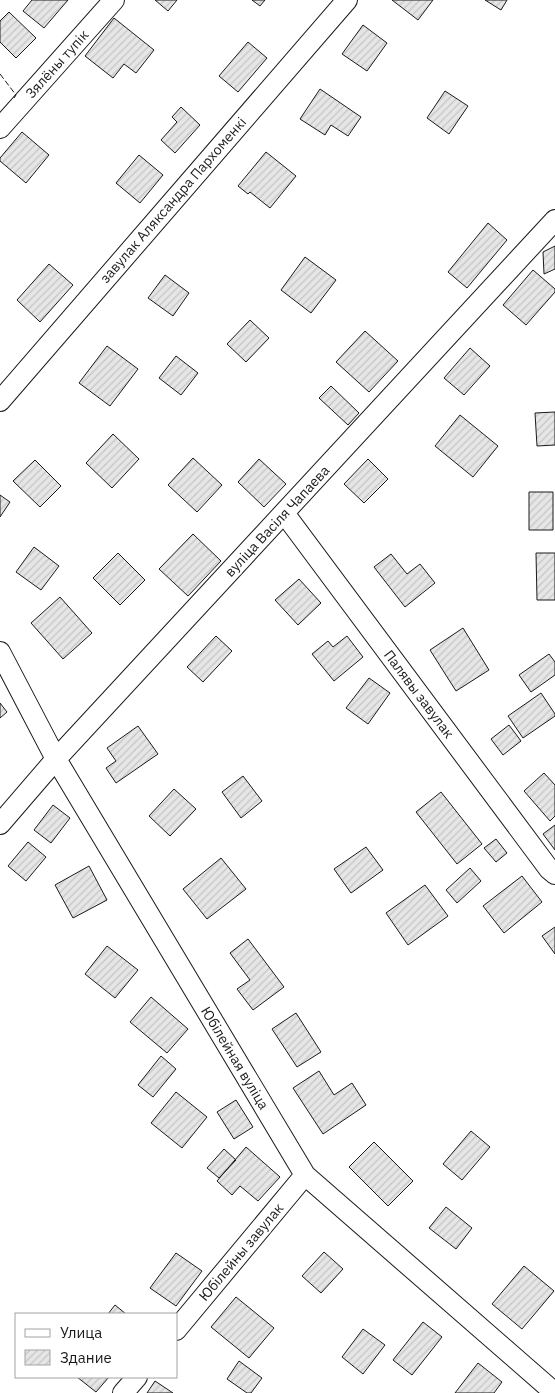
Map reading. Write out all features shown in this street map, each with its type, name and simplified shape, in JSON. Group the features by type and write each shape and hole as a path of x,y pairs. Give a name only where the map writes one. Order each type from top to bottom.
{"street":[{"name":"Зялёны тупік","path":"0,128 114,0"},
{"name":"завулак Аляксандра Пархоменкі","path":"0,401 346,0"},
{"name":"вуліца Васіля Чапаева","path":"0,824 56,759 555,220"},
{"name":"Палявы завулак","path":"284,513 538,854 555,874"},
{"name":"Юбілейная вуліца","path":"0,652 56,759 305,1175 555,1393"},
{"name":"Юбілейны завулак","path":"178,1328 305,1175"},
{"path":"123,1393 136,1378"}],"building":[{"path":"32,0 68,0 44,28 23,11"},
{"path":"155,0 177,0 168,11"},
{"path":"252,0 265,0 260,6"},
{"path":"392,0 433,0 418,20"},
{"path":"485,0 507,0 501,10"},
{"path":"9,12 36,38 16,58 0,42 0,21"},
{"path":"114,18 154,50 136,73 124,64 113,78 85,56"},
{"path":"363,25 387,43 367,71 342,54"},
{"path":"248,42 267,58 238,92 219,76"},
{"path":"320,89 361,117 348,136 331,125 325,135 300,119"},
{"path":"445,91 468,106 449,134 427,118"},
{"path":"181,107 200,125 175,153 161,140 177,122 172,117"},
{"path":"22,132 49,155 26,183 0,161 0,158"},
{"path":"266,152 296,176 270,208 250,192 248,194 238,186"},
{"path":"139,155 163,175 140,203 116,183"},
{"path":"488,223 507,240 467,288 448,272"},
{"path":"555,246 555,269 544,274 543,252"},
{"path":"305,257 336,280 311,313 281,290"},
{"path":"49,264 73,285 40,322 17,300"},
{"path":"533,270 555,289 555,292 526,325 503,305"},
{"path":"165,275 189,293 173,316 148,298"},
{"path":"250,320 269,338 246,362 227,344"},
{"path":"365,331 398,361 369,392 336,362"},
{"path":"107,346 138,369 110,406 79,383"},
{"path":"470,348 490,366 464,395 444,378"},
{"path":"176,356 198,373 181,395 159,378"},
{"path":"331,386 359,413 348,425 319,398"},
{"path":"555,412 555,445 537,446 535,413"},
{"path":"460,415 498,446 473,477 435,446"},
{"path":"113,434 139,459 112,488 86,463"},
{"path":"193,458 222,485 197,512 168,485"},
{"path":"259,459 286,484 264,507 238,482"},
{"path":"368,459 388,479 364,503 344,484"},
{"path":"35,460 61,486 40,507 13,481"},
{"path":"529,492 553,492 553,530 529,530"},
{"path":"0,495 10,502 0,517"},
{"path":"193,534 221,561 188,596 159,569"},
{"path":"34,547 59,566 41,590 16,572"},
{"path":"118,553 145,580 120,605 93,578"},
{"path":"536,553 555,553 555,600 537,600"},
{"path":"391,554 407,574 420,564 435,583 405,607 374,567"},
{"path":"299,579 321,603 298,625 275,600"},
{"path":"60,597 92,633 63,659 31,623"},
{"path":"463,628 489,670 456,691 430,650"},
{"path":"216,636 232,651 203,682 187,667"},
{"path":"347,636 363,657 334,681 312,654 328,641 333,647"},
{"path":"549,654 555,662 555,675 531,692 519,675"},
{"path":"369,678 390,693 368,724 346,708"},
{"path":"541,693 555,716 523,738 508,716"},
{"path":"0,703 7,712 0,718"},
{"path":"509,725 521,741 503,755 491,739"},
{"path":"138,726 158,754 116,783 106,768 116,761 107,748"},
{"path":"544,773 555,785 555,816 550,821 524,791"},
{"path":"243,776 262,801 241,818 222,792"},
{"path":"174,789 196,809 170,836 149,816"},
{"path":"441,792 482,844 457,864 416,812"},
{"path":"53,805 70,818 51,843 34,830"},
{"path":"555,825 555,850 543,834"},
{"path":"496,839 507,853 496,862 484,848"},
{"path":"28,842 46,857 26,881 8,866"},
{"path":"366,847 383,870 351,893 334,869"},
{"path":"221,858 246,889 207,919 183,889"},
{"path":"89,866 107,900 73,918 55,885"},
{"path":"470,868 481,881 457,903 446,890"},
{"path":"522,876 542,902 504,933 483,906"},
{"path":"425,885 448,916 408,945 386,913"},
{"path":"555,927 555,954 542,936"},
{"path":"248,939 284,987 253,1010 237,989 250,980 230,953"},
{"path":"107,946 138,970 115,998 85,974"},
{"path":"151,997 188,1029 167,1053 130,1022"},
{"path":"296,1013 321,1052 297,1067 272,1029"},
{"path":"161,1056 176,1069 153,1097 138,1085"},
{"path":"319,1071 334,1095 352,1083 366,1105 323,1134 293,1088"},
{"path":"176,1092 207,1117 182,1148 151,1123"},
{"path":"236,1100 253,1127 234,1139 217,1112"},
{"path":"471,1131 490,1147 462,1180 443,1164"},
{"path":"374,1142 413,1181 388,1206 349,1167"},
{"path":"246,1147 280,1177 258,1201 240,1186 232,1195 217,1181"},
{"path":"224,1149 236,1160 219,1178 207,1168"},
{"path":"446,1207 472,1228 456,1249 429,1228"},
{"path":"324,1252 343,1269 321,1293 302,1276"},
{"path":"176,1253 202,1271 176,1306 150,1288"},
{"path":"524,1266 554,1291 522,1329 492,1304"},
{"path":"236,1297 274,1328 249,1358 211,1327"},
{"path":"115,1305 125,1313 109,1313"},
{"path":"423,1322 442,1337 412,1375 393,1360"},
{"path":"363,1329 385,1345 363,1374 342,1357"},
{"path":"239,1361 262,1378 251,1393 247,1393 227,1379"},
{"path":"478,1363 502,1382 494,1393 455,1393"},
{"path":"78,1378 108,1378 96,1392"},
{"path":"155,1381 173,1393 147,1393"}],"fence":[{"path":"0,74 16,95 14,98"}]}
